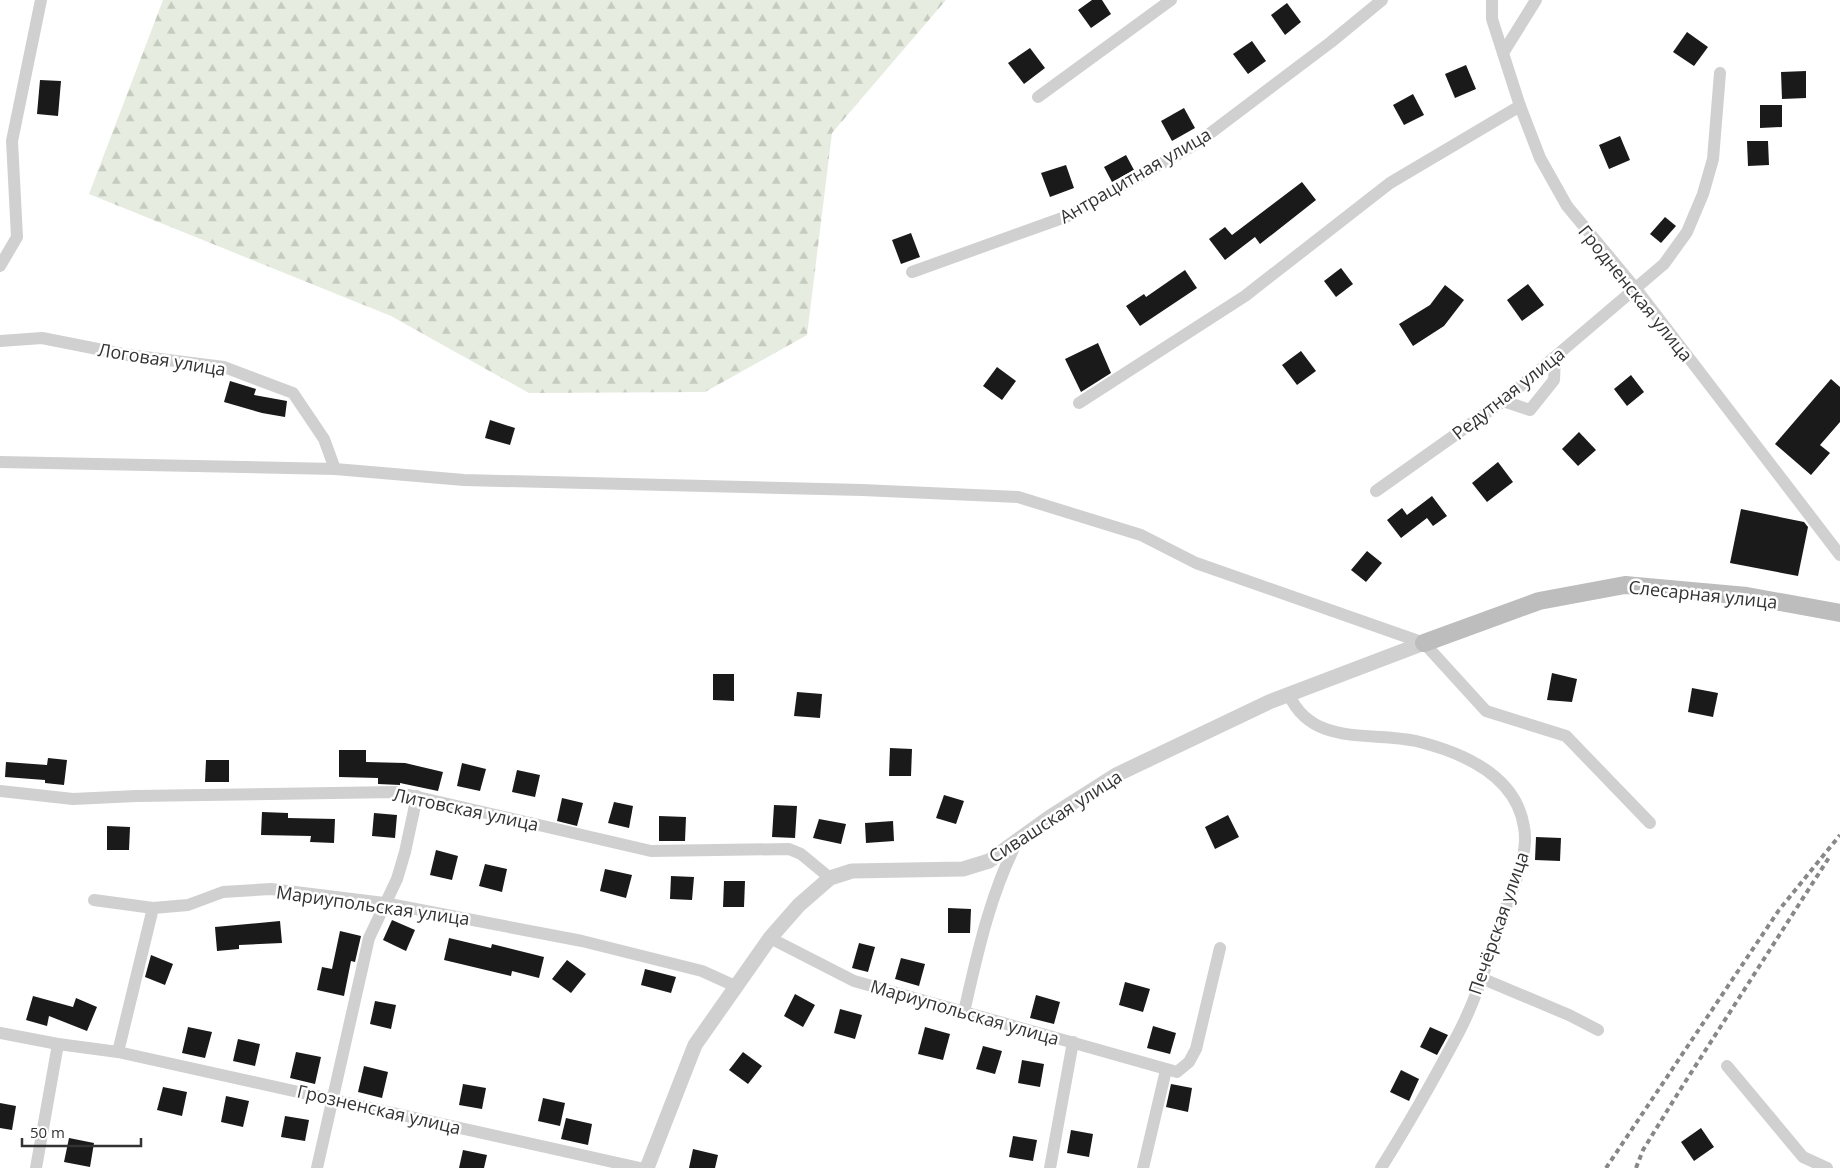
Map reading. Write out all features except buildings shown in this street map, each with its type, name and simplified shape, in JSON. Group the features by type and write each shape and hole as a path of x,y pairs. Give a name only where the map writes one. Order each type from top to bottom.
{"main road":[{"name":"Слесарная улица","path":"1424,643 1540,601 1625,584 1747,596 1840,613"}],"street":[{"path":"0,266 17,237 12,141 41,0"},
{"path":"1038,97 1171,0"},
{"name":"Антрацитная улица","path":"912,272 1068,216 1196,144 1331,42 1382,0"},
{"name":"Гродненская улица","path":"1492,0 1492,19 1520,106 1540,158 1567,206 1636,289 1840,555"},
{"path":"1503,52 1536,0"},
{"name":"Редутная улица","path":"1376,491 1503,401 1664,264 1687,232 1703,194 1713,159 1720,73"},
{"path":"1079,403 1245,296 1390,183 1520,106"},
{"name":"Логовая улица","path":"0,340 42,338 128,355 224,367 284,390 293,394 324,439 336,469"},
{"path":"1503,401 1530,410 1554,380 1554,357"},
{"path":"0,462 336,469 464,480 862,490 1018,497 1141,534 1196,563 1424,643 1486,711 1566,736 1650,823"},
{"name":"Сивашская улица","path":"647,1168 695,1045 770,938 799,904 830,878 852,871 963,869 988,861 1050,817 1116,775 1269,702 1424,643"},
{"name":"Печёрская улица","path":"1289,695 1295,708 1320,728 1357,736 1379,736 1416,741 1458,754 1493,774 1510,790 1524,826 1525,848 1481,978 1458,1033 1381,1168"},
{"name":"Литовская улица","path":"0,791 73,799 146,795 396,792 652,851 789,849 801,854 830,878"},
{"path":"317,1168 369,938 397,879 403,861 417,796"},
{"path":"964,1012 976,960 1004,867 1017,842"},
{"name":"Мариупольская улица","path":"94,900 153,908 188,905 223,892 271,890 384,903 582,941 702,971 735,986"},
{"path":"0,1033 58,1044 118,1052 153,908"},
{"name":"Мариупольская улица","path":"770,938 854,981 1166,1070"},
{"path":"1144,1168 1166,1070 1177,1072 1189,1062 1196,1049 1220,948"},
{"path":"1481,978 1570,1015 1598,1030"},
{"path":"1050,1168 1073,1042"},
{"path":"36,1168 58,1044"},
{"name":"Грозненская улица","path":"118,1052 640,1168"},
{"path":"1726,1066 1803,1157 1818,1167"}],"green space":[{"path":"163,0 946,0 832,133 807,335 705,392 529,393 391,316 89,194"}],"railway":[{"path":"1606,1168 1779,910 1840,835"},
{"path":"1636,1168 1643,1150 1680,1090 1830,856"}]}
